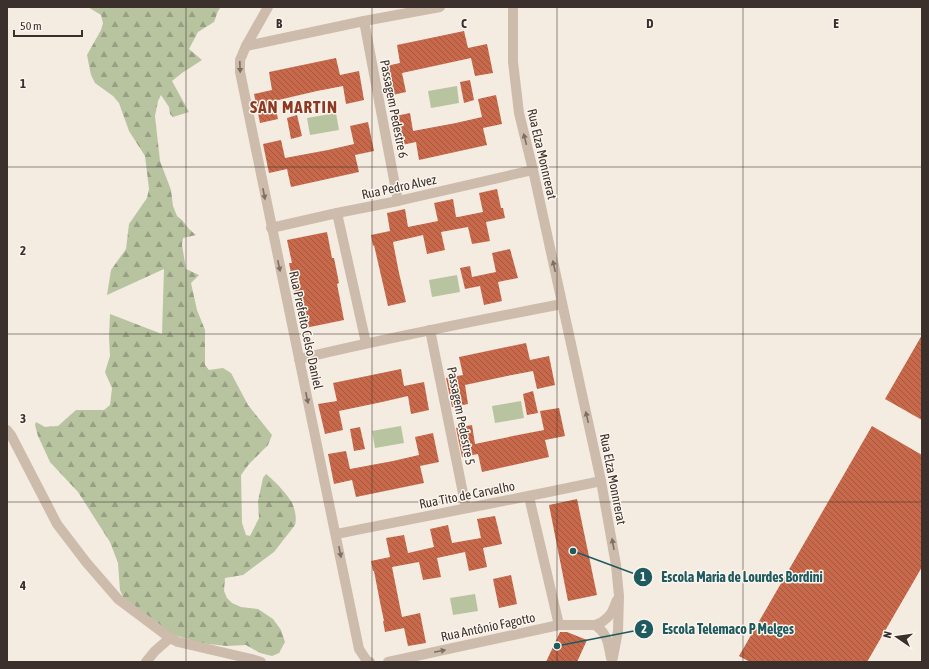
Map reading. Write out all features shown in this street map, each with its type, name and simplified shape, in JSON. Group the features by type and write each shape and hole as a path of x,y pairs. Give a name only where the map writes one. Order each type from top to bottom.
{"street":[{"name":"Rua Prefeito Celso Daniel","path":"268,7 246,46 240,60 240,72 359,649 368,662"},
{"path":"246,46 364,21 440,7"},
{"name":"Rua Elza Monnrerat","path":"512,7 513,62 519,113 533,170 601,481 616,564 619,596 618,631 612,662"},
{"name":"Passagem Pedestre 6","path":"364,21 398,201"},
{"name":"Rua Pedro Alvez","path":"271,228 533,170"},
{"path":"337,213 366,343"},
{"path":"299,359 366,343 562,304"},
{"name":"Passagem Pedestre 5","path":"430,330 466,508"},
{"path":"7,430 57,524 86,562 118,599 170,638 178,642 261,662"},
{"name":"Rua Tito de Carvalho","path":"336,534 529,497 601,481"},
{"path":"529,497 559,625"},
{"path":"595,625 608,617 612,612 619,596"},
{"name":"Rua Antônio Fagotto","path":"388,662 559,625 595,625"},
{"path":"595,625 605,634 612,662"},
{"path":"146,662 155,651 170,638"}],"green space":[{"path":"88,7 221,7 214,22 198,32 189,49 202,60 172,81 189,112 173,117 170,114 169,107 161,95 158,101 155,116 160,161 171,190 173,206 177,216 196,235 183,238 182,245 186,269 199,275 191,283 197,310 205,330 205,365 209,370 223,368 231,373 248,405 272,435 268,445 249,464 241,475 242,523 246,535 250,536 259,518 258,501 263,478 266,474 288,496 295,511 295,525 274,552 243,575 225,578 224,591 227,598 232,603 241,607 258,609 273,619 281,630 285,642 279,653 272,656 260,653 246,645 227,646 199,643 171,634 124,599 120,590 118,563 110,542 78,492 50,462 38,436 35,425 36,422 45,427 58,426 76,410 104,410 110,405 112,388 105,372 110,356 110,314 162,334 164,269 107,295 111,270 126,249 129,224 147,198 149,189 145,156 129,131 119,103 113,96 95,83 91,75 87,55 101,30 103,23 101,15"},
{"path":"457,86 459,103 431,108 428,91"},
{"path":"336,113 339,130 310,135 307,118"},
{"path":"457,275 460,292 432,297 429,280"},
{"path":"521,401 524,418 495,423 492,406"},
{"path":"401,426 404,443 375,448 372,431"},
{"path":"475,594 478,611 453,615 450,598"}],"building":[{"path":"464,31 468,48 487,44 493,73 475,76 471,58 402,73 406,92 388,96 382,67 400,63 397,45"},
{"path":"336,58 340,75 359,71 364,100 346,104 343,86 317,91 274,101 278,119 260,123 254,94 272,90 269,72"},
{"path":"470,80 474,100 464,103 460,82"},
{"path":"496,95 502,124 483,128 487,145 419,160 416,142 397,146 391,117 410,113 413,131 456,123 482,117 478,99"},
{"path":"297,115 302,136 291,139 287,118"},
{"path":"368,122 374,151 355,155 359,172 291,187 287,169 269,173 263,144 281,140 285,158 328,150 354,144 350,126"},
{"path":"497,189 505,218 486,222 490,241 472,244 468,227 441,232 445,250 427,254 423,235 393,242 406,302 388,306 371,235 390,231 387,213 405,209 408,227 438,221 434,203 453,199 456,217 483,212 479,193"},
{"path":"327,232 339,283 337,284 344,320 305,328 298,292 295,293 289,263 292,263 287,240"},
{"path":"510,249 518,278 498,282 502,301 484,305 480,286 465,289 460,268 470,266 472,277 496,272 492,253"},
{"path":"922,335 922,420 885,399"},
{"path":"526,343 530,360 549,356 555,385 537,389 533,371 507,376 465,385 468,404 452,407 446,378 463,375 459,357"},
{"path":"401,369 404,386 424,382 429,410 411,414 408,396 339,411 343,430 325,434 318,404 337,401 333,383"},
{"path":"533,391 538,413 527,415 523,394"},
{"path":"559,408 565,436 545,440 549,457 482,472 478,454 462,457 456,428 472,425 475,444 544,430 540,411"},
{"path":"872,426 922,455 922,567 867,662 750,662 739,656"},
{"path":"360,427 365,449 354,451 350,429"},
{"path":"433,433 439,462 420,466 424,483 356,497 352,480 334,484 328,454 346,451 350,469 393,461 419,455 415,437"},
{"path":"577,499 597,595 568,601 549,505"},
{"path":"495,516 502,544 483,548 487,567 469,571 465,552 437,558 441,577 423,580 419,562 392,567 402,617 420,613 426,643 408,646 404,628 385,632 371,561 390,557 386,538 404,535 408,553 434,547 430,529 448,525 452,543 481,538 477,519"},
{"path":"511,575 517,604 499,608 493,579"},
{"path":"560,632 567,632 587,640 577,662 546,662"}],"place":[{"name":"Escola Maria de Lourdes Bordini","path":"573,551"},
{"name":"Escola Telemaco P Melges","path":"557,646"}],"district":[{"name":"SAN MARTIN","path":"294,107"}]}
